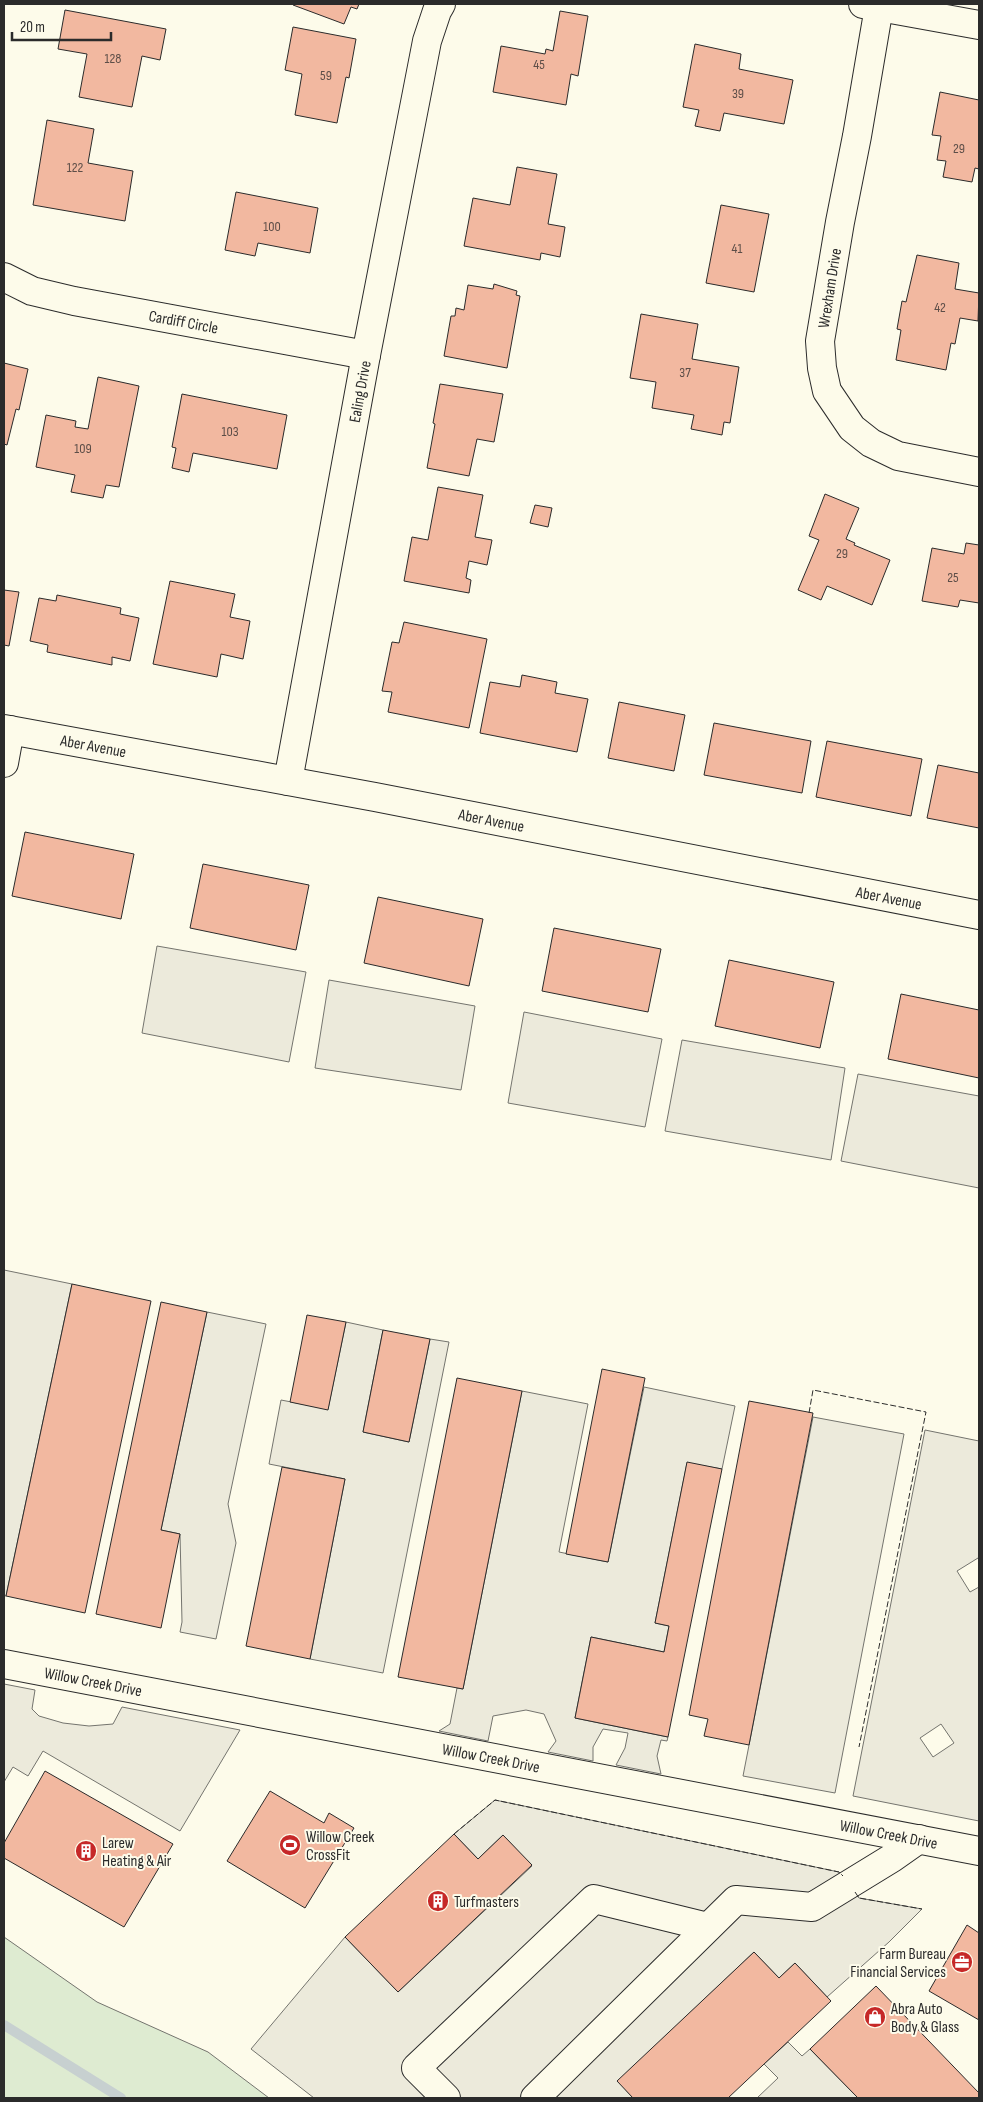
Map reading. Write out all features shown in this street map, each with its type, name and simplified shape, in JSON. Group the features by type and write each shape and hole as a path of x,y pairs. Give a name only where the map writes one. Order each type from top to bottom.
{"street":[{"name":"Ealing Drive","path":"288,781 366,355 427,41 437,10 442,4"},
{"path":"871,5 979,25"},
{"name":"Wrexham Drive","path":"871,5 820,341 822,368 827,390 852,428 871,442 898,456 979,472"},
{"name":"Cardiff Circle","path":"4,277 32,291 74,302 366,355"},
{"path":"4,763 7,729"},
{"name":"Aber Avenue","path":"7,729 818,882 979,915"},
{"name":"Willow Creek Drive","path":"4,1664 979,1851"},
{"path":"535,2098 736,1900 812,1907 892,1858 919,1838"},
{"path":"446,2098 416,2068 594,1899 708,1927"}],"green space":[{"path":"4,1937 97,2002 208,2052 269,2098 4,2098"}],"shaded area":[{"path":"157,946 306,972 289,1062 142,1033"},
{"path":"329,980 475,1006 461,1090 315,1068"},
{"path":"524,1012 662,1039 645,1127 508,1103"},
{"path":"682,1040 845,1068 831,1160 665,1131"},
{"path":"858,1074 979,1096 979,1188 841,1161"},
{"path":"4,1270 72,1284 6,1596 4,1596"},
{"path":"207,1312 266,1324 228,1504 236,1543 216,1639 180,1632 182,1622 180,1534 161,1530"},
{"path":"346,1322 383,1330 363,1432 409,1442 430,1339 449,1342 383,1673 310,1659 345,1479 269,1464 281,1400 328,1409"},
{"path":"644,1387 735,1406 722,1469 687,1463 655,1623 669,1626 664,1652 591,1637 575,1718 668,1737 667,1741 661,1740 657,1756 661,1774 616,1765 625,1748 628,1733 603,1729 593,1747 593,1761 548,1752 556,1741 544,1714 526,1710 493,1716 488,1741 439,1731 450,1724 457,1688 463,1689 522,1391 588,1404 559,1552 608,1562"},
{"path":"813,1417 904,1434 835,1793 743,1776"},
{"path":"925,1430 979,1441 979,1560 978,1558 957,1571 970,1592 979,1587 979,1821 853,1796","holes":["941,1724 954,1743 933,1757 920,1738"]},
{"path":"4,1684 35,1690 32,1709 39,1716 63,1723 89,1726 113,1724 122,1707 240,1730 180,1831 43,1751 28,1776 13,1767 4,1782"},
{"path":"495,1800 839,1872 859,1898 922,1909 889,1942 827,1997 795,1963 779,1978 754,1952 618,2081 633,2098 314,2098 251,2049 345,1937 398,1992 532,1866 503,1835 478,1859 454,1834"},
{"path":"788,2042 802,2056 810,2049 858,2098 757,2098 778,2078 764,2064"}],"building":[{"path":"293,4 359,4 357,9 351,7 344,24"},
{"path":"65,10 166,29 160,60 142,56 132,107 79,97 87,54 58,49"},
{"path":"560,11 588,16 578,76 571,74 566,105 493,92 501,46 545,54 546,49 553,51"},
{"path":"293,27 356,39 349,78 346,77 337,123 295,115 302,74 285,70"},
{"path":"695,44 741,54 739,69 793,80 784,124 724,113 720,131 695,126 699,110 683,107"},
{"path":"940,92 979,100 979,169 975,168 972,182 943,177 946,161 937,160 941,136 932,135"},
{"path":"47,120 94,129 88,163 133,171 125,221 33,205"},
{"path":"517,167 557,174 548,224 565,227 560,257 541,253 540,260 464,246 473,198 510,205"},
{"path":"236,192 318,208 310,253 258,243 255,256 225,250"},
{"path":"721,205 769,214 754,292 706,283"},
{"path":"917,255 959,263 955,289 979,293 978,321 960,318 955,344 951,343 946,370 896,360 901,330 897,329 902,301 906,302"},
{"path":"494,284 517,291 516,295 520,296 507,368 444,356 451,316 455,316 456,308 464,310 468,285 493,289"},
{"path":"641,314 698,324 692,359 739,367 730,423 724,422 722,435 691,429 694,415 652,408 656,382 630,378"},
{"path":"4,363 28,369 19,410 16,409 7,445 4,444"},
{"path":"98,377 139,386 119,487 106,485 103,498 71,492 75,475 36,467 46,415 76,421 75,427 88,429"},
{"path":"440,384 503,394 494,442 477,439 469,476 427,468"},
{"path":"182,394 287,415 277,469 193,453 189,472 172,468 176,448 172,447"},
{"path":"438,487 483,495 475,537 492,540 487,565 469,561 466,578 471,580 469,593 404,581 412,537 428,540"},
{"path":"825,494 859,508 846,539 855,543 854,545 890,560 872,605 827,586 821,600 798,590 819,540 809,536"},
{"path":"535,505 552,508 548,527 530,523"},
{"path":"966,543 979,545 979,603 960,600 958,607 922,601 932,548 964,554"},
{"path":"170,581 235,594 230,617 250,621 243,659 221,654 217,677 153,664"},
{"path":"4,590 19,592 9,646 4,645"},
{"path":"57,595 121,608 120,614 139,618 130,661 112,657 112,665 47,652 48,645 30,641 39,598 56,601"},
{"path":"404,622 487,639 469,728 388,712 392,692 382,691 392,642 399,643"},
{"path":"522,675 557,682 555,693 588,699 577,752 480,733 490,682 520,687"},
{"path":"619,702 685,715 674,771 608,758"},
{"path":"714,723 811,741 802,793 704,775"},
{"path":"827,741 922,759 911,816 816,797"},
{"path":"938,765 979,773 979,828 927,818"},
{"path":"25,832 134,854 121,919 12,896"},
{"path":"203,864 309,885 296,950 190,928"},
{"path":"378,897 483,919 469,986 364,963"},
{"path":"554,928 661,949 648,1012 542,991"},
{"path":"729,960 834,982 820,1048 715,1026"},
{"path":"901,994 979,1010 979,1078 888,1059"},
{"path":"72,1284 151,1301 85,1613 6,1596"},
{"path":"161,1302 207,1312 161,1530 180,1534 161,1628 96,1614"},
{"path":"307,1315 346,1322 328,1410 290,1402"},
{"path":"383,1330 430,1339 409,1442 363,1432"},
{"path":"602,1369 645,1378 608,1562 566,1554"},
{"path":"457,1378 522,1391 463,1689 398,1677"},
{"path":"749,1401 813,1413 749,1745 704,1736 708,1719 689,1715"},
{"path":"687,1462 722,1469 668,1737 575,1718 591,1637 664,1652 669,1626 655,1623"},
{"path":"282,1467 345,1479 310,1659 246,1646"},
{"name":"Larew Heating & Air","path":"45,1771 173,1844 124,1927 4,1858 4,1843"},
{"name":"Willow Creek CrossFit","path":"270,1791 324,1823 329,1813 354,1828 305,1908 227,1861"},
{"name":"Turfmasters","path":"454,1834 478,1859 503,1835 532,1865 398,1992 345,1937"},
{"name":"Farm Bureau Financial Services","path":"967,1925 979,1933 979,2020 929,1991"},
{"path":"754,1952 779,1978 795,1963 831,2001 728,2098 633,2098 617,2081"},
{"name":"Abra Auto Body & Glass","path":"876,1986 979,2093 979,2098 858,2098 810,2049"}],"waterway":[{"path":"4,2025 121,2098"}],"fence":[{"path":"809,1413 813,1390 926,1412 859,1747"},
{"path":"454,1834 495,1800 839,1872 843,1876"},
{"path":"855,1892 859,1898 922,1909"}],"place":[{"name":"Willow Creek CrossFit","path":"290,1845"},
{"name":"Larew Heating & Air","path":"86,1851"},
{"name":"Turfmasters","path":"438,1901"},
{"name":"Farm Bureau Financial Services","path":"962,1962"},
{"name":"Abra Auto Body & Glass","path":"875,2017"}]}
